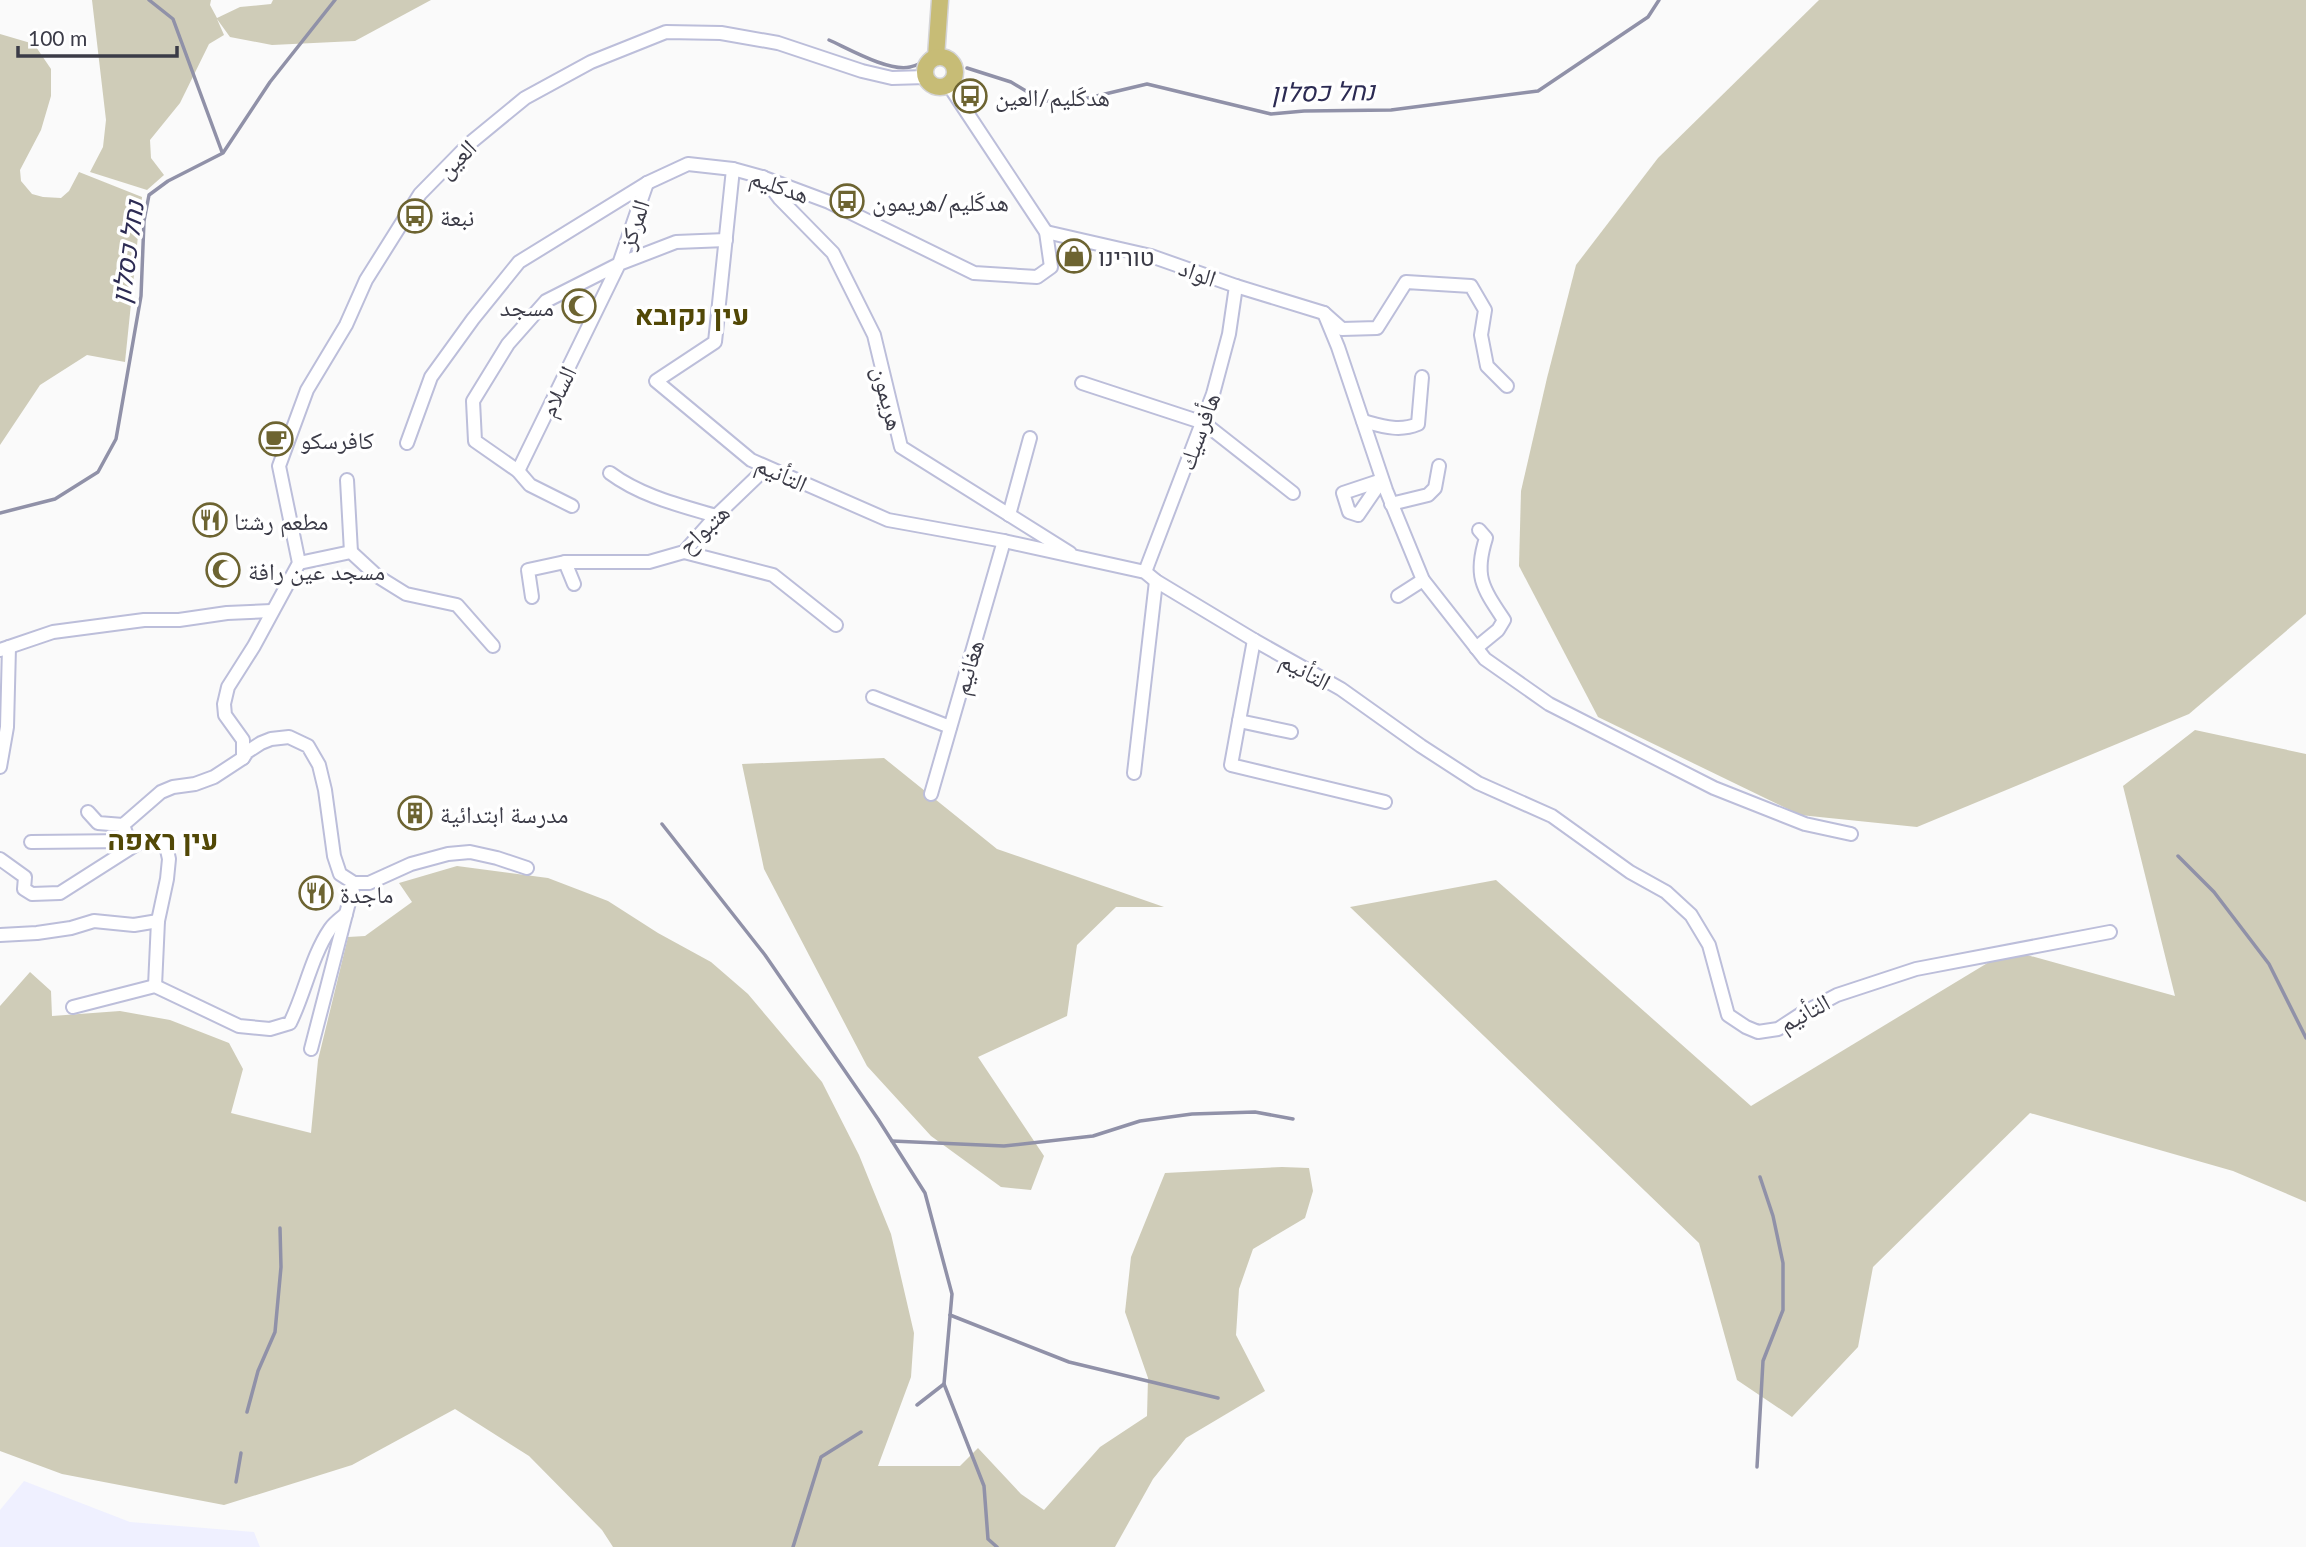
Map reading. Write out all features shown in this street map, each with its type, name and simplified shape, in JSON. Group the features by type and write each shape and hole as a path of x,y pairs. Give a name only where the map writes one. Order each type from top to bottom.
{"main road":[{"path":"936,57 947,58 954,66 954,76 948,84 938,87 926,77 927,65 936,57 940,0"}],"street":[{"name":"العين","path":"299,563 279,466 307,390 346,326 366,280 421,194 469,144 525,98 591,62 666,32 732,35 778,43 862,71 892,78 926,77"},
{"name":"هدكليم","path":"407,443 431,377 519,262 647,183 688,164 733,169 829,202 974,273 1037,277 1051,267 1046,232 948,84"},
{"name":"التأنيم","path":"733,169 716,342 656,381 751,460 888,520 1004,541 1144,572 1254,640 1341,689 1478,783 1552,816 1630,872 1666,892 1691,915 1709,945 1728,1015 1745,1027 1758,1032 1778,1029 1837,995 1904,973 2110,932"},
{"name":"هريمون","path":"762,177 779,199 833,253 874,335 901,447 1078,558"},
{"name":"المركز","path":"619,264 647,183"},
{"name":"الواد","path":"1046,232 1151,256 1324,313 1342,329 1377,328 1406,282 1471,286 1485,310 1481,335 1487,366 1507,386"},
{"path":"572,506 530,485 518,471 475,441 473,401 494,364 516,333 546,301 619,264 676,242 726,240"},
{"name":"السلام","path":"518,471 619,264"},
{"name":"هأفرسيك","path":"1144,572 1203,422 1229,334 1236,286"},
{"path":"1324,313 1382,480 1423,580 1485,659 1549,704 1714,788 1805,824 1851,834"},
{"path":"1363,421 1388,428 1408,428 1418,424 1422,377"},
{"path":"1082,383 1203,422 1293,493"},
{"path":"1009,515 1030,438"},
{"path":"1391,504 1428,495 1435,488 1438,466"},
{"name":"هتبواح","path":"532,597 528,570 565,562 649,562 684,552 716,516 766,468"},
{"path":"610,472 627,485 669,502 716,516"},
{"path":"347,480 351,552 377,576 406,594 457,606 493,646"},
{"path":"1476,648 1498,630 1504,620 1483,586 1479,568 1486,538 1479,530"},
{"name":"هغانيم","path":"931,794 1004,541"},
{"path":"243,758 243,740 225,715 223,704 228,687 254,646 299,563 351,552"},
{"path":"684,552 773,575 836,625"},
{"path":"565,562 574,584"},
{"path":"1398,596 1423,580"},
{"path":"1134,773 1156,581"},
{"path":"0,767 4,731 5,648 53,632 144,620 178,620 227,613 272,611"},
{"path":"1254,640 1231,765 1385,802"},
{"path":"873,697 950,727"},
{"path":"1239,721 1291,732"},
{"path":"0,746 4,731"},
{"path":"88,812 98,823 123,825 161,792 214,778 261,743 289,737 308,746 319,765 326,790 334,856 340,874 354,883 369,883 411,864 448,854 470,852 527,868"},
{"path":"123,825 135,841"},
{"path":"0,859 25,877 24,889 32,894 60,893 135,841"},
{"path":"32,842 160,842 167,850 169,859 158,921 155,986"},
{"path":"311,1049 354,883"},
{"path":"73,1007 155,986 239,1026 270,1029 290,1023 312,965 330,928 346,914"},
{"path":"0,935 71,928 94,921 134,925 158,921"}],"shaded area":[{"path":"92,0 211,0 210,5 217,18 240,7 271,4 273,0 431,0 355,41 272,45 230,37 217,19 224,35 209,44 180,103 150,140 151,158 164,175 147,190 90,172 103,147 106,120"},
{"path":"1819,0 2306,0 2306,614 2189,714 1917,827 1800,815 1598,717 1519,566 1521,491 1576,265 1658,158"},
{"path":"0,34 34,44 51,69 51,96 41,130 20,170 21,181 32,194 61,198 69,191 79,172 142,197 125,362 87,355 40,385 0,445"},
{"path":"2195,730 2306,754 2306,1202 2233,1171 2030,1113 1873,1267 1858,1347 1792,1417 1737,1380 1699,1243 1350,907 1496,880 1751,1106 2009,950 2175,996 2123,786"},
{"path":"884,758 997,849 1164,907 1116,907 1077,945 1067,1016 978,1057 1044,1156 1031,1190 1001,1187 931,1136 867,1066 764,869 742,764"},
{"path":"457,866 548,878 608,901 711,962 748,994 822,1082 859,1155 891,1234 914,1333 911,1377 878,1466 960,1466 978,1448 1021,1494 1044,1510 1100,1447 1147,1416 1148,1378 1125,1312 1131,1257 1165,1173 1309,1168 1313,1191 1305,1218 1253,1249 1239,1289 1236,1335 1265,1391 1186,1438 1153,1479 1115,1547 613,1547 602,1530 529,1456 455,1409 352,1465 224,1505 62,1474 0,1451 0,1006 30,972 51,991 52,1016 120,1011 170,1020 229,1043 243,1069 231,1113 311,1133 318,1060 348,937 365,936 412,902 399,883"},
{"path":"24,1481 130,1522 254,1532 260,1547 0,1547 0,1510"}],"waterway":[{"path":"149,0 173,19 222,152"},
{"name":"נחל כסלון","path":"0,513 55,499 98,472 116,439 141,296 144,221 149,195 168,181 223,153 270,82 335,0"},
{"name":"נחל כסלון","path":"967,68 1011,82 1041,100 1063,104 1147,84 1271,114 1391,110 1538,91 1648,17 1659,0"},
{"path":"829,40 891,66 910,67 926,61"},
{"path":"662,824 765,955 878,1119 925,1193 952,1294 944,1384 917,1405"},
{"path":"2178,856 2214,892 2269,964 2306,1038"},
{"path":"892,1141 1004,1146 1093,1136 1140,1121 1192,1114 1255,1112 1293,1119"},
{"path":"1757,1467 1763,1361 1783,1310 1783,1263 1773,1216 1760,1177"},
{"path":"247,1412 258,1371 275,1332 281,1267 280,1228"},
{"path":"950,1315 1069,1362 1218,1398"},
{"path":"944,1384 984,1486 988,1539 997,1547"},
{"path":"793,1547 821,1457 861,1432"},
{"path":"236,1482 241,1453"}],"place":[{"name":"هدكَليم/العين","path":"970,96"},
{"name":"هدكَليم/هريمون","path":"847,201"},
{"name":"نبعة","path":"415,216"},
{"name":"טורינו","path":"1074,256"},
{"name":"مسجد","path":"579,306"},
{"name":"كافرسكو","path":"276,439"},
{"name":"مطعم رشتا","path":"210,520"},
{"name":"مسجد عين رافة","path":"223,570"},
{"name":"مدرسة ابتدائية","path":"415,813"},
{"name":"ماجدة","path":"316,893"}],"district":[{"name":"עין נקובא","path":"692,314"},
{"name":"עין ראפה","path":"163,839"}]}
